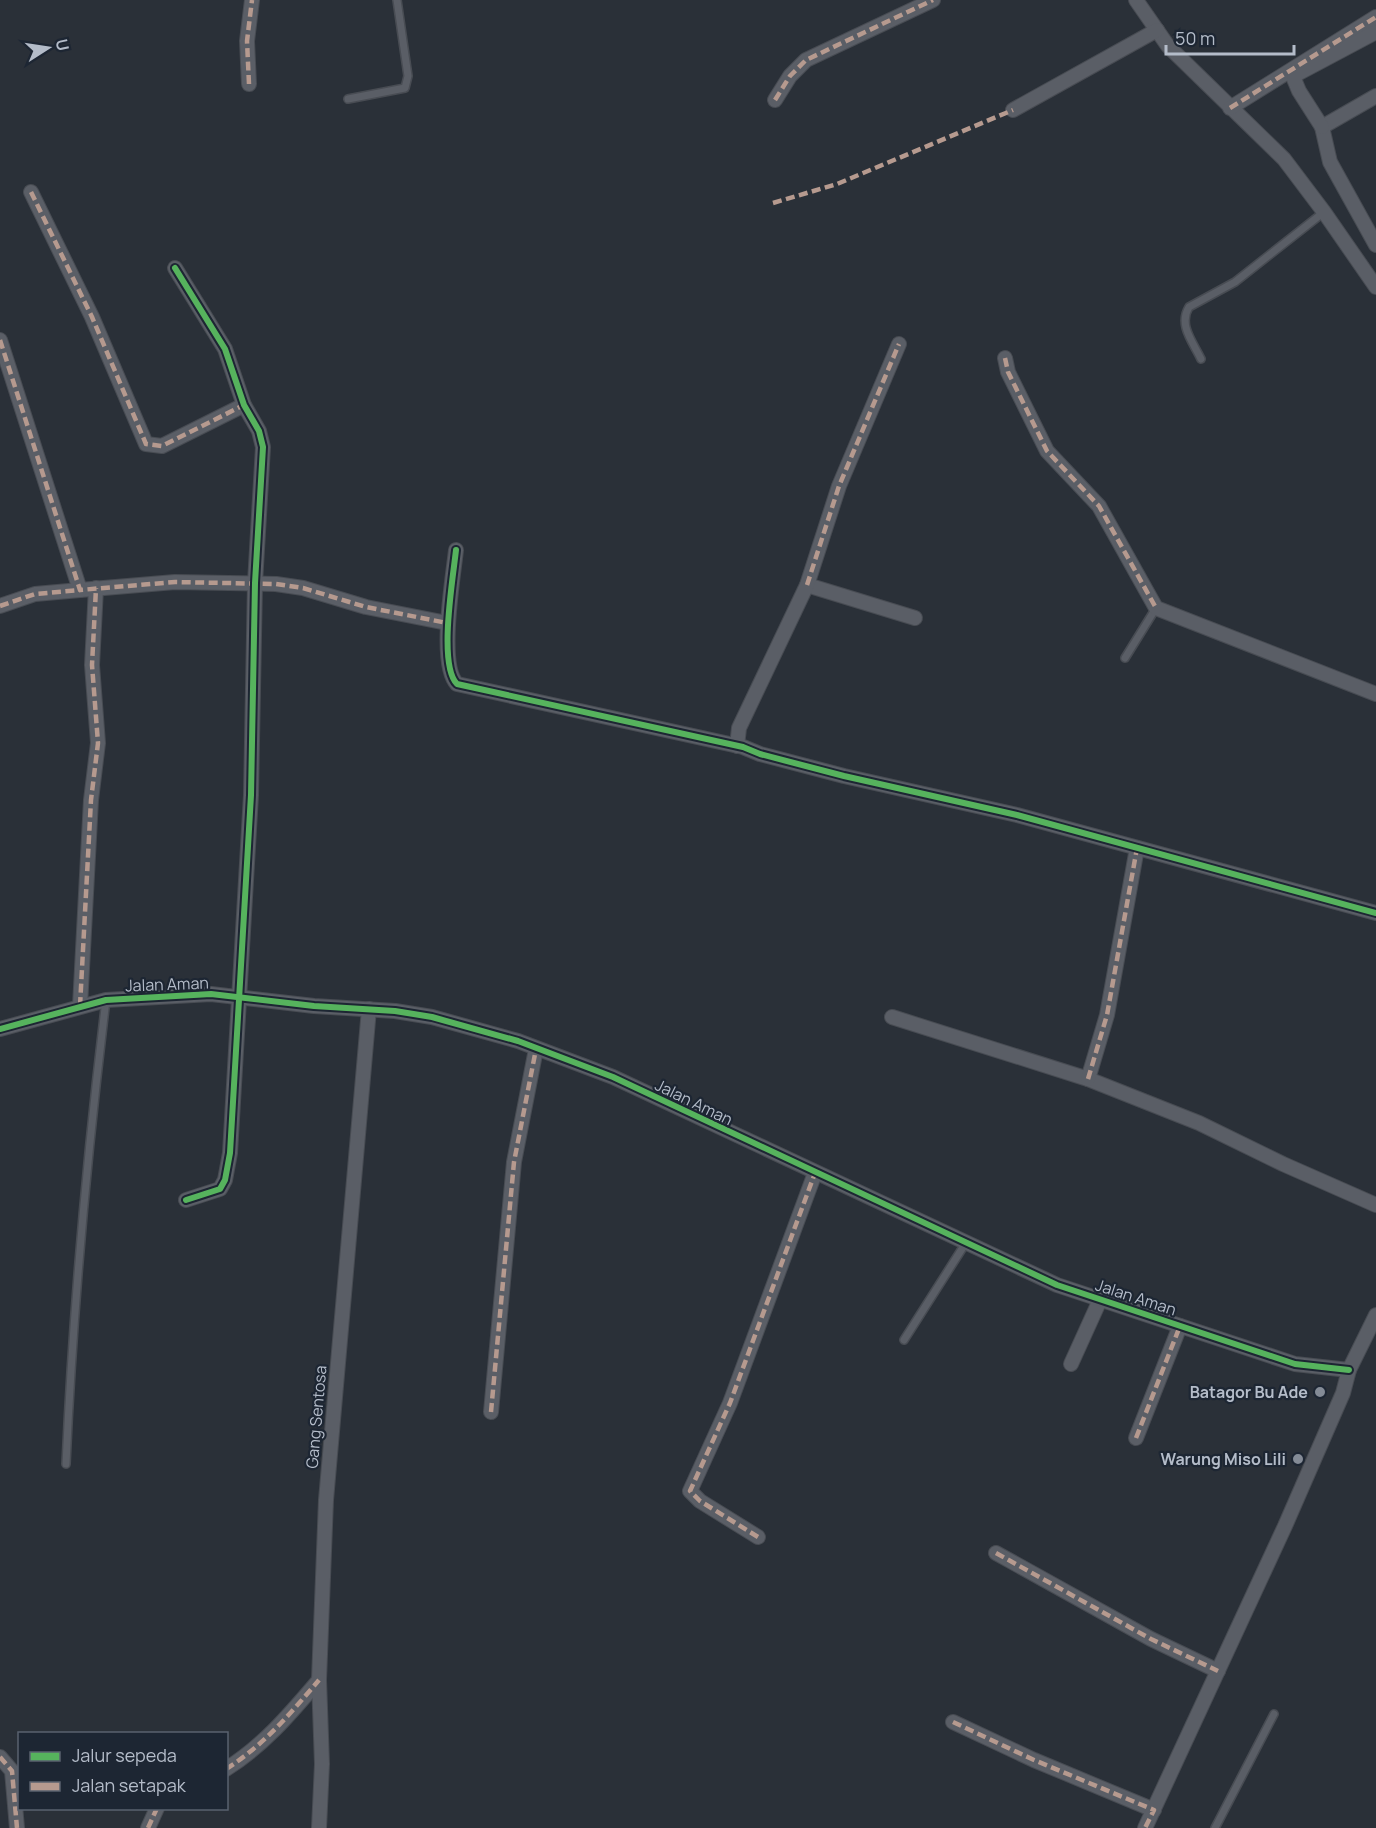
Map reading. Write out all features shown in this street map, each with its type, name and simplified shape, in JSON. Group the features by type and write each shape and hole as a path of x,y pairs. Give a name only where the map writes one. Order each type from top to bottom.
{"street":[{"path":"249,84 247,41 252,0"},
{"path":"775,100 790,76 806,60 933,0"},
{"path":"1136,0 1168,46 1284,159 1376,287"},
{"path":"1230,108 1376,17"},
{"path":"1013,110 1157,30"},
{"path":"1376,32 1297,74 1294,79 1322,127 1330,162 1376,245"},
{"path":"1322,127 1376,96"},
{"path":"31,192 92,317 146,444 162,446 244,405"},
{"path":"174,268 225,349 244,405 259,431 264,447 255,583 251,795 230,1153 225,1180 220,1189 214,1193 186,1200"},
{"path":"0,340 80,590"},
{"path":"737,746 739,728 807,585 839,486 899,344"},
{"path":"1005,358 1008,372 1047,451 1099,506 1156,608 1376,694"},
{"path":"456,550 447,623 451,676 457,684 737,746 844,776 1017,814 1376,913"},
{"path":"0,606 35,594 96,588 175,582 255,583 303,588 366,607 447,623"},
{"path":"807,585 915,618"},
{"path":"80,1006 91,800 98,743 92,664 96,588"},
{"path":"1088,1079 1107,1015 1137,848"},
{"name":"Jalan Aman","path":"0,1029 106,1000 212,994 432,1017 519,1041 614,1077 1057,1285 1295,1364 1349,1370"},
{"name":"Gang Sentosa","path":"319,1828 322,1764 319,1680 326,1500 369,1009"},
{"path":"891,1017 1088,1079 1199,1123 1283,1164 1376,1205"},
{"path":"491,1412 514,1162 536,1049"},
{"path":"758,1537 700,1501 690,1491 730,1402 815,1173"},
{"path":"1071,1364 1100,1300"},
{"path":"1145,1828 1343,1393 1349,1370 1376,1314"},
{"path":"1136,1438 1180,1326"},
{"path":"996,1552 1151,1639 1218,1671"},
{"path":"228,1768 279,1727 319,1680"},
{"path":"953,1722 1034,1760 1154,1810"},
{"path":"0,1757 12,1771 17,1828"},
{"path":"148,1828 157,1810"}],"lane":[{"path":"348,99 405,88 408,76 397,0"},
{"path":"1201,359 1184,326 1185,313 1189,307 1235,282 1324,212"},
{"path":"1125,658 1156,608"},
{"path":"66,1464 70,1361 88,1139 106,1000"},
{"path":"904,1340 967,1241"},
{"path":"1215,1828 1274,1714"}],"marked path":[{"path":"249,84 247,41 252,0"},
{"path":"775,100 790,76 806,60 933,0"},
{"path":"1230,108 1376,17"},
{"path":"773,203 837,184 1013,110"},
{"path":"31,192 92,317 146,444 162,446 244,405"},
{"path":"0,340 80,590 175,582 276,584 303,588 366,607 447,623"},
{"path":"807,585 839,486 899,344"},
{"path":"1005,358 1008,372 1047,451 1099,506 1156,608"},
{"path":"80,1006 91,800 98,743 92,665 96,588"},
{"path":"0,606 35,594 80,590"},
{"path":"1088,1079 1107,1015 1137,848"},
{"path":"491,1412 514,1162 536,1049"},
{"path":"758,1537 700,1501 690,1491 730,1403 815,1173"},
{"path":"1136,1438 1180,1326"},
{"path":"996,1553 1151,1639 1218,1671"},
{"path":"228,1768 252,1750 287,1717 319,1680"},
{"path":"953,1722 1034,1760 1154,1810 1145,1828"},
{"path":"0,1757 12,1771 17,1828"},
{"path":"148,1828 156,1810"}],"cycle path":[{"path":"175,268 225,349 244,405 259,431 263,447 255,583 251,795 230,1153 225,1180 220,1189 186,1200"},
{"path":"456,550 448,620 448,659 451,674 457,684 743,747 760,754 844,776 1017,815 1376,913"},
{"path":"0,1029 106,1000 211,994 314,1006 395,1011 432,1017 518,1041 613,1077 1057,1285 1295,1364 1349,1370"}],"place":[{"name":"Batagor Bu Ade","path":"1320,1392"},
{"name":"Warung Miso Lili","path":"1298,1459"}]}
